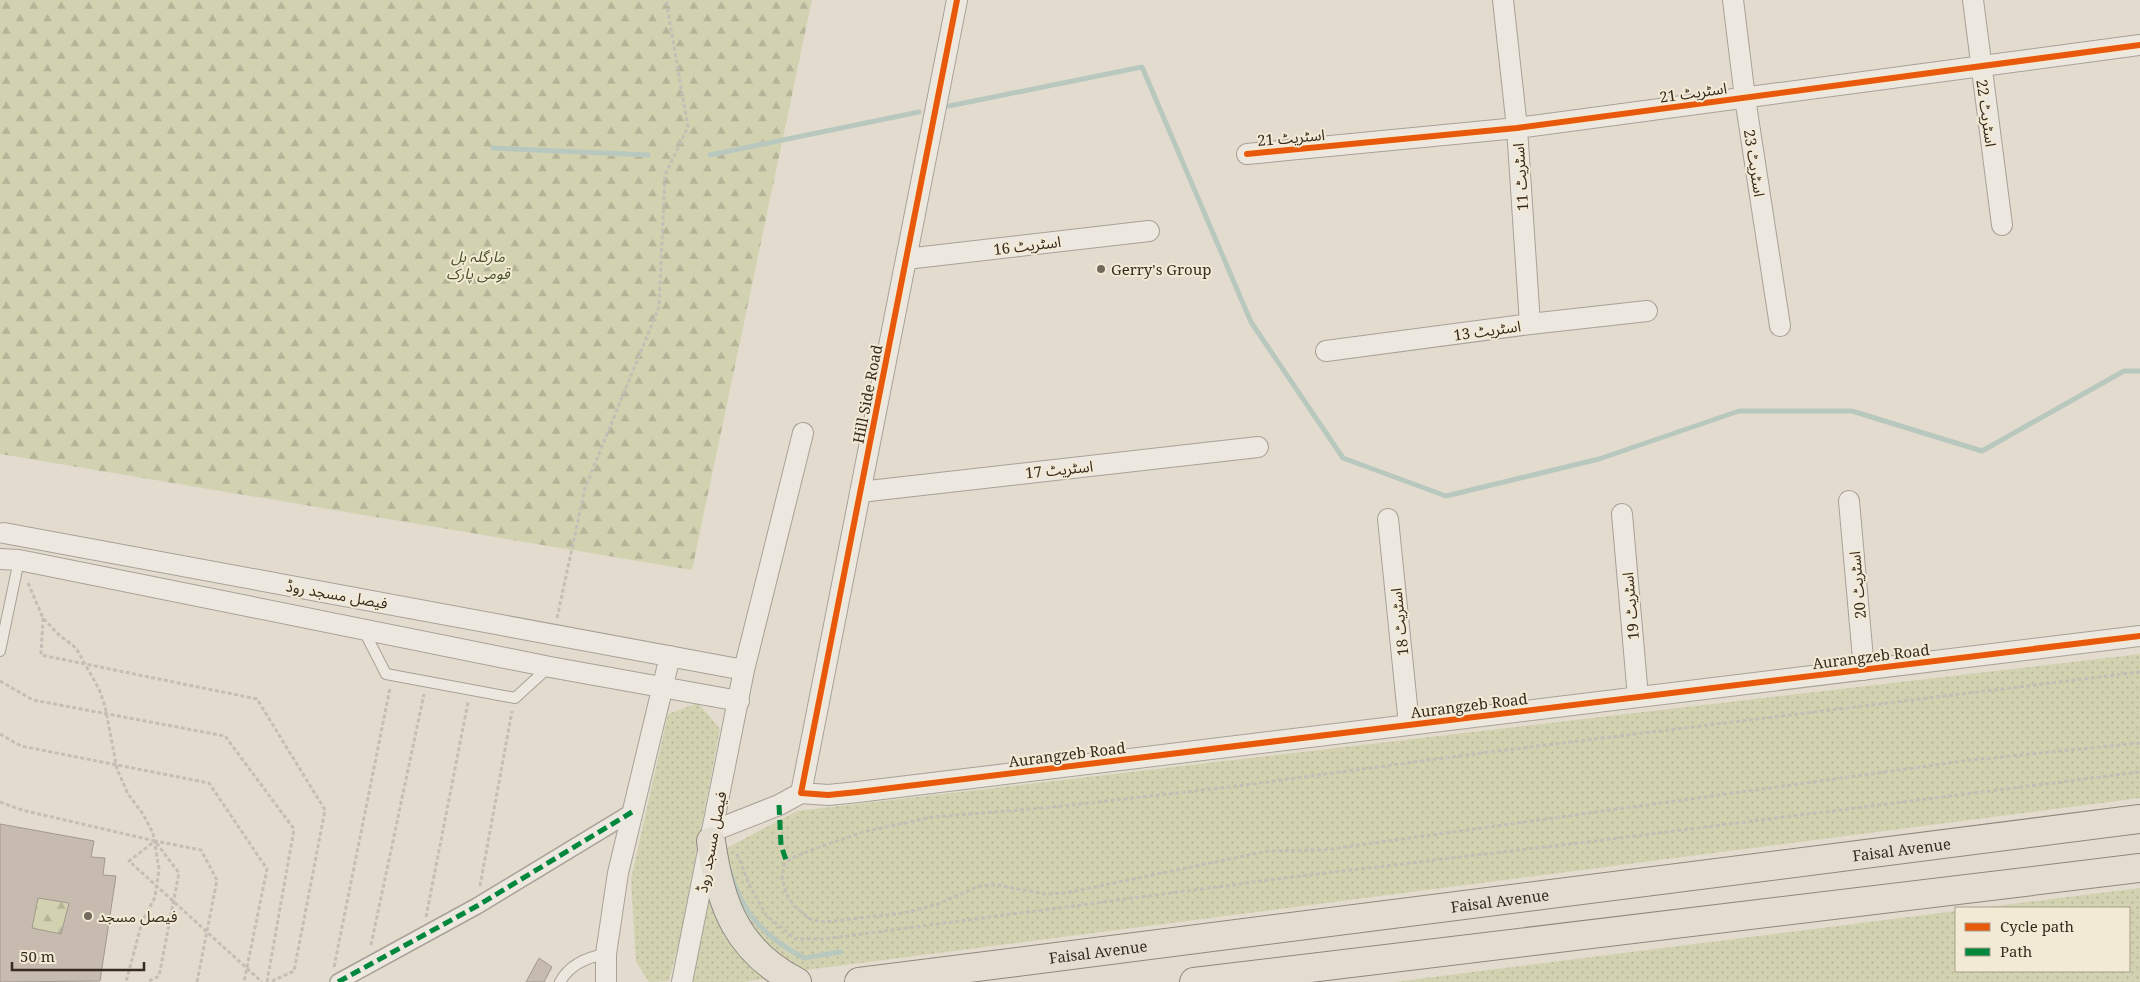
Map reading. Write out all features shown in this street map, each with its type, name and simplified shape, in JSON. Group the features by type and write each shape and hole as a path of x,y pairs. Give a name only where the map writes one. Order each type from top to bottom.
{"main road":[{"name":"Faisal Avenue","path":"859,982 2140,819"},
{"path":"712,836 720,892 732,921 752,948 777,972 797,982"},
{"path":"1194,982 2140,868"}],"street":[{"name":"Hill Side Road","path":"801,794 957,0"},
{"name":"اسٹریٹ 11","path":"1503,0 1517,128 1530,324"},
{"name":"اسٹریٹ 23","path":"1733,0 1745,98 1780,326"},
{"name":"اسٹریٹ 22","path":"1973,0 1980,68 2002,225"},
{"name":"اسٹریٹ 21","path":"1247,154 1517,128 1980,68 2140,45"},
{"name":"اسٹریٹ 16","path":"906,260 1149,231"},
{"name":"اسٹریٹ 13","path":"1326,351 1530,324 1647,311"},
{"name":"فیصل مسجد روڈ","path":"682,982 744,670 803,433"},
{"name":"اسٹریٹ 17","path":"860,492 1258,447"},
{"name":"اسٹریٹ 20","path":"1849,501 1864,670"},
{"name":"اسٹریٹ 19","path":"1622,514 1638,697"},
{"name":"اسٹریٹ 18","path":"1388,519 1409,725"},
{"name":"فیصل مسجد روڈ","path":"739,701 550,667 6,558 2,527 744,670"},
{"name":"Aurangzeb Road","path":"801,794 828,795 2140,636"},
{"path":"606,982 606,954 618,874 670,656"},
{"path":"712,836 739,821 801,794"},
{"path":"336,977 366,966 477,906 632,812"}],"lane":[{"name":"فیصل مسجد روڈ","path":"0,652 6,558"},
{"name":"فیصل مسجد روڈ","path":"363,629 386,674 392,675"},
{"path":"392,675 515,698 550,667"},
{"path":"560,982 565,973 586,958 606,954"}],"path":[{"path":"554,634 585,488 659,307 665,175 688,127 666,0"},
{"path":"6,558 42,618 76,648 99,689 116,765 128,794 143,814 155,841 178,873 159,976 147,982"},
{"path":"42,618 41,655 257,700 325,810 294,971 269,982"},
{"path":"2140,672 1482,753 1230,787 933,817 863,832 790,859 782,871 782,884 794,906 810,919 824,922 904,914 938,904 979,886 997,885 1045,894 1066,893 1268,851 1323,850 1971,760 2140,743"},
{"path":"336,977 392,675"},
{"path":"0,681 33,700 225,736 294,829 269,982"},
{"path":"366,966 426,681"},
{"path":"422,936 471,690"},
{"path":"477,906 515,698"},
{"path":"0,734 21,746 210,783 267,869 244,982"},
{"path":"739,821 736,850 750,886 766,915 795,939 824,939 1292,877 1595,841 2140,772"},
{"path":"0,802 22,810 201,850 217,880 197,982"},
{"path":"126,982 142,922 155,897 159,869 155,841"},
{"path":"155,841 129,861 262,982"}],"green space":[{"name":"مارگلہ ہل قومی پارک","path":"0,0 812,0 692,570 0,454"},
{"path":"2140,654 2140,798 798,971 757,941 735,908 721,851 797,811"},
{"path":"698,703 720,729 681,934 669,981 649,982 636,962 631,879 668,714"},
{"path":"710,888 770,978 743,982 692,982"},
{"path":"2140,888 2140,982 1394,982 1955,911 1955,972 2130,972 2130,907 1988,907"},
{"path":"38,898 69,903 61,934 32,928"}],"building":[{"name":"فیصل مسجد","path":"0,824 94,841 91,857 105,858 103,875 116,876 100,981 0,982","holes":["38,898 69,903 61,934 32,928"]},
{"path":"539,958 552,967 544,982 526,982"}],"waterway":[{"path":"949,106 1142,67 1251,322 1343,458 1446,496 1599,459 1739,411 1852,411 1982,451 2124,371 2140,371"},
{"path":"710,155 919,112"},
{"path":"493,148 648,155"},
{"path":"729,869 734,885 748,911 756,922 777,941 804,958 840,952"}],"marked path":[{"path":"779,805 781,845 787,863"},
{"path":"338,982 477,906 632,812"}],"cycle path":[{"path":"957,0 801,793 828,795 858,792 2140,636"},
{"path":"1247,154 1517,128 2140,45"}],"place":[{"name":"Gerry's Group","path":"1101,269"},
{"name":"فیصل مسجد","path":"88,916"}]}
